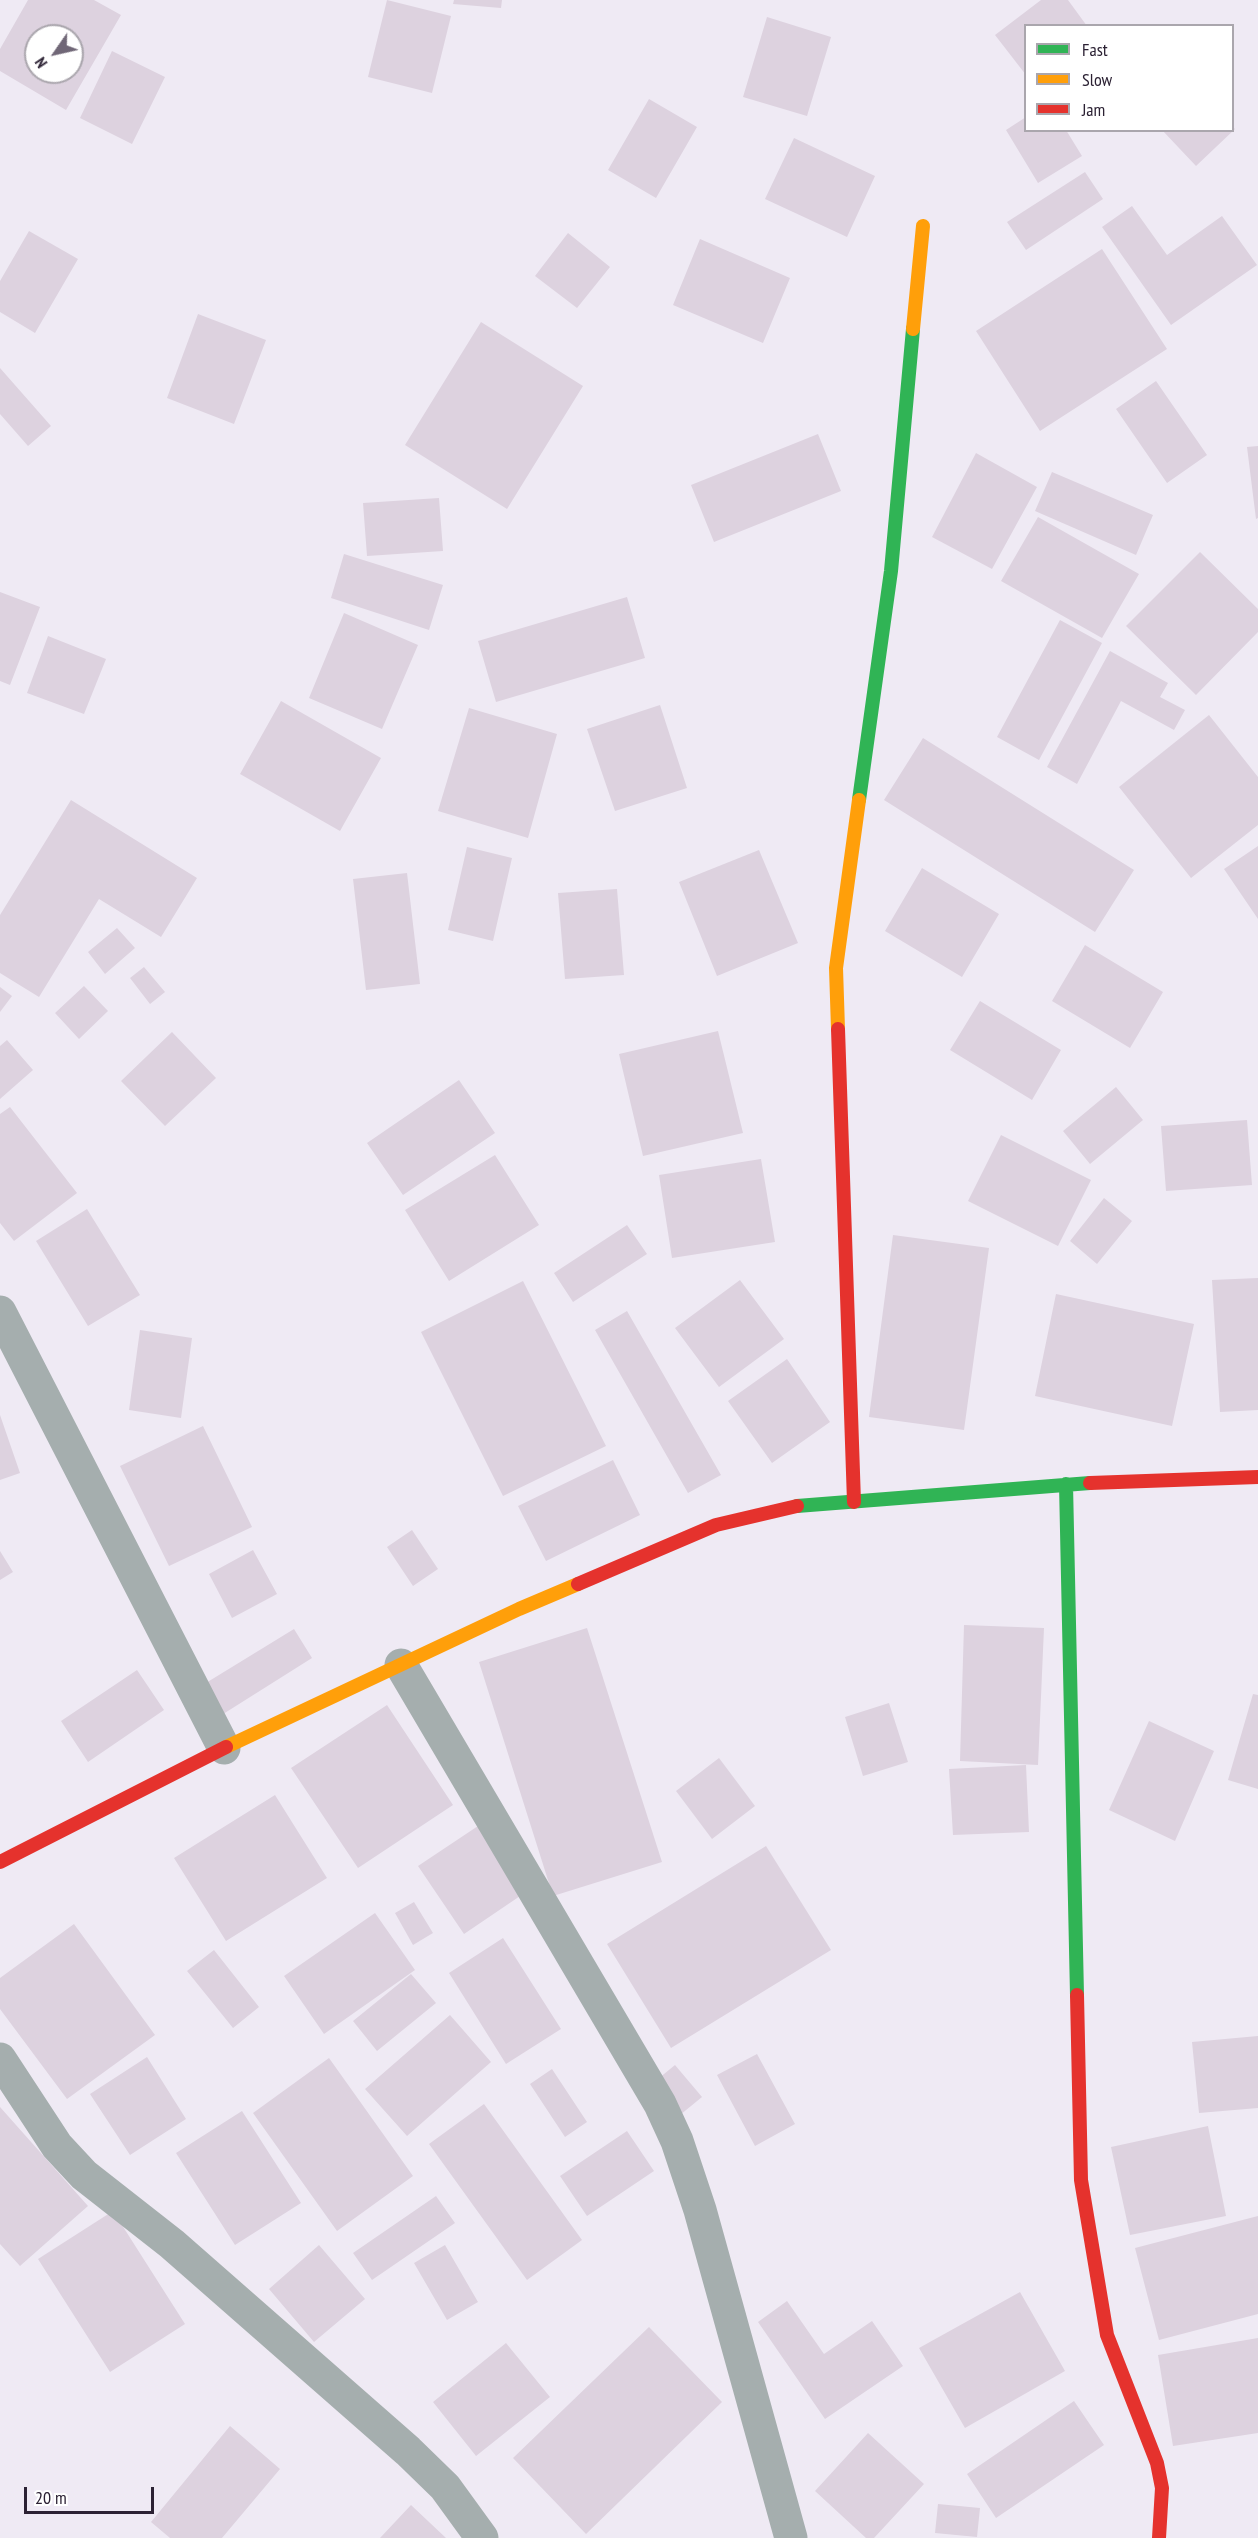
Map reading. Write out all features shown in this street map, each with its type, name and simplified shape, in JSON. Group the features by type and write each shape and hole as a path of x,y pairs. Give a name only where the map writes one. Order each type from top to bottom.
{"street":[{"path":"854,1502 836,968 891,571 923,226"},
{"path":"0,1312 224,1748"},
{"path":"0,1862 224,1748 400,1665 519,1609 716,1525 793,1506 1066,1484 1258,1477"},
{"path":"1066,1484 1081,2180 1107,2335 1157,2463 1162,2488 1160,2538"},
{"path":"400,1665 660,2104 677,2141 700,2210 791,2538"},
{"path":"0,2059 57,2146 84,2175 172,2244 408,2451 445,2487 482,2538"}],"building":[{"path":"28,0 94,0 121,15 84,79 84,24 24,24 24,84 81,84 66,110 0,71 0,49"},
{"path":"387,0 451,16 432,93 368,77"},
{"path":"454,0 502,0 501,8 453,4"},
{"path":"1041,0 1068,0 1086,24 1024,24 1024,72 995,35"},
{"path":"767,17 831,37 807,116 743,97"},
{"path":"112,51 165,77 132,144 80,118"},
{"path":"649,99 697,127 656,198 608,170"},
{"path":"1024,118 1024,132 1067,132 1082,156 1038,183 1006,130"},
{"path":"1164,132 1232,132 1196,166"},
{"path":"794,138 875,176 847,237 765,199"},
{"path":"1085,172 1103,199 1026,250 1007,222"},
{"path":"1132,206 1167,255 1222,216 1257,265 1171,325 1102,227"},
{"path":"29,231 78,259 35,333 0,312 0,281"},
{"path":"568,233 610,267 577,308 535,276"},
{"path":"700,239 790,278 763,343 673,305"},
{"path":"1102,249 1167,349 1040,431 976,331"},
{"path":"198,314 266,340 234,424 167,398"},
{"path":"481,322 583,386 507,509 405,445"},
{"path":"0,368 51,426 28,446 0,414"},
{"path":"1156,381 1207,455 1167,483 1116,409"},
{"path":"818,434 841,491 714,542 691,485"},
{"path":"1258,446 1258,518 1256,519 1247,447"},
{"path":"976,453 1037,487 992,569 932,537"},
{"path":"1052,472 1153,515 1136,555 1035,511"},
{"path":"439,498 443,551 367,556 363,503"},
{"path":"1038,517 1139,574 1102,638 1001,581"},
{"path":"1200,552 1258,609 1258,632 1196,695 1126,626"},
{"path":"344,554 443,585 429,630 331,598"},
{"path":"0,592 40,607 10,685 0,681"},
{"path":"627,597 645,658 496,702 478,641"},
{"path":"344,613 418,645 382,729 309,698"},
{"path":"1060,620 1102,643 1039,760 997,737"},
{"path":"48,636 106,659 84,714 27,693"},
{"path":"1110,651 1168,683 1160,697 1185,710 1174,730 1121,701 1077,784 1047,767"},
{"path":"281,701 381,758 340,831 240,774"},
{"path":"660,705 687,788 615,811 587,729"},
{"path":"469,708 557,734 528,838 438,811"},
{"path":"1209,715 1258,777 1258,825 1191,878 1119,787"},
{"path":"923,738 1134,870 1095,932 884,800"},
{"path":"71,800 197,878 161,937 99,899 39,997 0,973 0,915"},
{"path":"1258,846 1258,919 1224,869"},
{"path":"467,847 512,858 493,941 448,930"},
{"path":"759,850 798,943 717,976 679,882"},
{"path":"922,868 999,914 962,977 885,931"},
{"path":"407,873 420,984 366,990 353,879"},
{"path":"617,889 624,975 565,979 558,893"},
{"path":"117,928 135,948 105,974 88,952"},
{"path":"1085,945 1163,992 1130,1048 1052,1001"},
{"path":"144,967 165,992 150,1004 130,978"},
{"path":"84,986 108,1011 79,1039 55,1013"},
{"path":"0,987 12,996 0,1012"},
{"path":"980,1001 1061,1050 1032,1100 950,1050"},
{"path":"718,1031 743,1133 643,1156 619,1054"},
{"path":"172,1032 216,1078 165,1126 121,1081"},
{"path":"7,1040 33,1070 0,1099 0,1046"},
{"path":"459,1080 495,1133 403,1195 367,1143"},
{"path":"1116,1087 1143,1120 1090,1164 1063,1131"},
{"path":"10,1107 77,1193 14,1241 0,1223 0,1114"},
{"path":"1247,1120 1252,1185 1166,1191 1161,1126"},
{"path":"1001,1135 1091,1180 1058,1246 968,1201"},
{"path":"495,1155 539,1225 449,1281 405,1210"},
{"path":"761,1159 775,1242 672,1258 659,1175"},
{"path":"1104,1198 1132,1221 1097,1264 1070,1241"},
{"path":"87,1209 140,1295 88,1326 36,1241"},
{"path":"627,1225 647,1254 573,1302 554,1273"},
{"path":"893,1235 989,1248 964,1430 869,1417"},
{"path":"1258,1278 1258,1410 1220,1412 1212,1280"},
{"path":"740,1280 784,1339 719,1387 675,1328"},
{"path":"523,1281 606,1446 503,1496 421,1332"},
{"path":"1056,1294 1194,1324 1172,1426 1035,1396"},
{"path":"627,1311 721,1475 688,1493 595,1330"},
{"path":"140,1330 192,1338 181,1418 129,1410"},
{"path":"787,1359 830,1422 772,1463 728,1401"},
{"path":"0,1415 20,1473 0,1480"},
{"path":"203,1426 252,1527 169,1566 120,1466"},
{"path":"613,1460 640,1515 546,1561 518,1506"},
{"path":"412,1530 438,1569 413,1586 387,1547"},
{"path":"253,1550 277,1594 232,1618 209,1574"},
{"path":"0,1551 13,1572 0,1580"},
{"path":"964,1625 1044,1628 1038,1765 960,1761"},
{"path":"587,1628 662,1862 553,1896 479,1662"},
{"path":"294,1629 312,1658 220,1716 201,1686"},
{"path":"137,1670 164,1710 88,1762 61,1721"},
{"path":"1253,1694 1258,1695 1258,1789 1228,1780"},
{"path":"889,1703 908,1762 863,1776 845,1717"},
{"path":"387,1705 453,1805 358,1868 291,1768"},
{"path":"1149,1721 1214,1751 1175,1841 1109,1810"},
{"path":"719,1758 755,1806 712,1839 676,1791"},
{"path":"1026,1765 1029,1832 953,1835 949,1769"},
{"path":"275,1795 327,1878 226,1941 174,1858"},
{"path":"481,1824 526,1892 464,1934 418,1866"},
{"path":"766,1846 831,1950 671,2048 607,1944"},
{"path":"414,1902 433,1933 413,1945 395,1913"},
{"path":"375,1913 415,1970 324,2034 284,1976"},
{"path":"74,1924 155,2035 67,2099 0,2009 0,1978"},
{"path":"503,1938 561,2029 506,2064 449,1973"},
{"path":"214,1950 259,2007 233,2028 187,1971"},
{"path":"411,1974 436,2003 377,2051 353,2021"},
{"path":"450,2015 491,2062 407,2136 365,2089"},
{"path":"1258,2036 1258,2108 1199,2113 1192,2042"},
{"path":"757,2054 795,2124 755,2146 717,2075"},
{"path":"147,2057 186,2119 130,2155 90,2094"},
{"path":"329,2058 413,2176 337,2231 253,2113"},
{"path":"675,2065 702,2097 680,2115 653,2083"},
{"path":"552,2069 587,2122 565,2137 530,2084"},
{"path":"484,2104 582,2240 527,2280 429,2144"},
{"path":"0,2107 88,2206 20,2266 0,2244"},
{"path":"242,2111 301,2203 235,2245 176,2153"},
{"path":"1208,2126 1226,2216 1130,2235 1111,2147"},
{"path":"627,2131 654,2171 587,2216 560,2176"},
{"path":"436,2196 455,2223 372,2280 353,2253"},
{"path":"113,2211 185,2324 110,2372 38,2259"},
{"path":"1258,2216 1258,2314 1159,2340 1135,2248"},
{"path":"319,2245 365,2299 314,2342 269,2289"},
{"path":"445,2245 478,2302 447,2320 414,2263"},
{"path":"1020,2292 1065,2371 965,2428 919,2348"},
{"path":"787,2301 824,2354 872,2321 903,2366 825,2419 758,2322"},
{"path":"649,2327 722,2402 586,2534 513,2458"},
{"path":"1258,2338 1258,2433 1173,2446 1158,2355"},
{"path":"506,2343 550,2397 476,2456 433,2402"},
{"path":"1074,2401 1104,2445 996,2518 967,2474"},
{"path":"230,2426 280,2469 222,2538 170,2538 151,2522"},
{"path":"868,2433 924,2484 874,2538 866,2538 815,2491"},
{"path":"938,2504 980,2508 977,2537 935,2533"},
{"path":"411,2505 446,2538 380,2538"}],"traffic: fast":[{"path":"859,800 891,571 913,329"},
{"path":"797,1506 1090,1483"},
{"path":"1066,1484 1077,1995"}],"traffic: slow":[{"path":"913,329 923,226"},
{"path":"838,1029 836,968 859,800"},
{"path":"226,1747 519,1609 578,1584"}],"traffic: jam":[{"path":"838,1029 854,1502"},
{"path":"1090,1483 1258,1477"},
{"path":"578,1584 716,1525 797,1506"},
{"path":"0,1862 226,1747"},
{"path":"1077,1995 1081,2180 1107,2335 1157,2463 1162,2488 1159,2538"}]}
